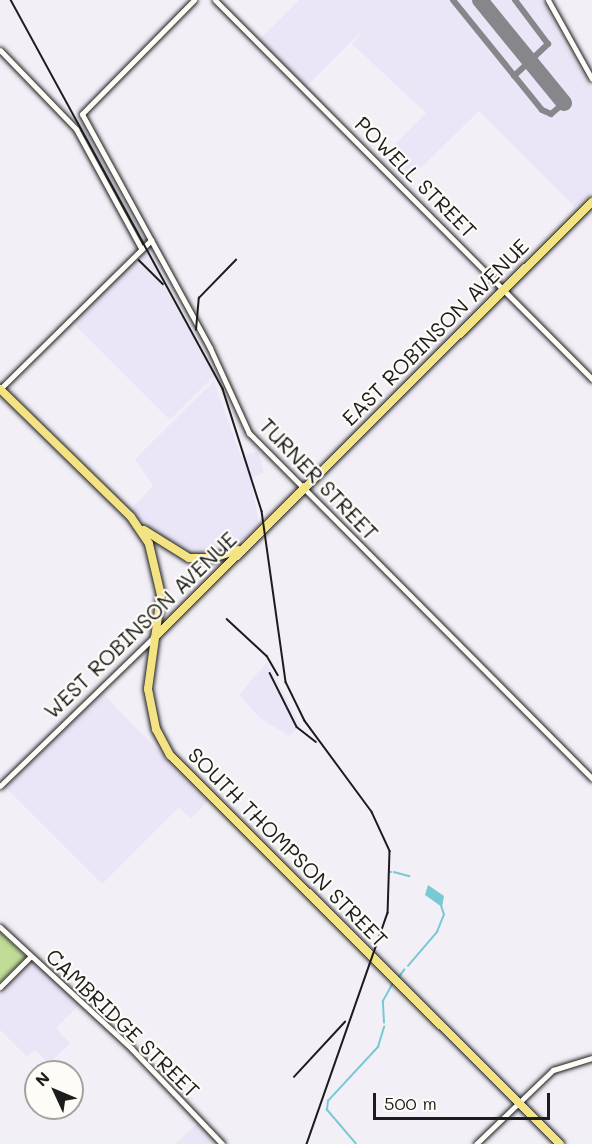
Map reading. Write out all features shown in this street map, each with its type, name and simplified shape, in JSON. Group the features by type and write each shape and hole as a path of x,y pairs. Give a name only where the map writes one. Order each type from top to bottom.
{"highway":[{"name":"EAST ROBINSON AVENUE","path":"303,488 592,202"},
{"path":"1,389 153,543 189,558 225,560"},
{"name":"WEST ROBINSON AVENUE","path":"155,637 180,613 225,560 250,542 303,488"},
{"name":"SOUTH THOMPSON STREET","path":"153,543 160,608 149,704 160,738 179,767 560,1144"},
{"path":"160,608 169,616 180,613"}],"street":[{"name":"TURNER STREET","path":"194,0 82,114 214,356 246,429 592,779"},
{"name":"POWELL STREET","path":"215,0 592,380"},
{"path":"548,0 592,79"},
{"path":"0,50 76,129 141,248"},
{"path":"1,389 151,240"},
{"name":"WEST ROBINSON AVENUE","path":"0,786 155,637"},
{"name":"CAMBRIDGE STREET","path":"0,927 132,1049 222,1144"},
{"path":"0,987 30,957"},
{"path":"476,1144 553,1070 592,1058"}],"shaded area":[{"path":"299,0 545,0 557,33 592,88 592,192 575,207 479,111 404,184 380,160 426,113 352,44 366,27 306,87 259,40"},
{"path":"145,247 214,376 170,420 72,322"},
{"path":"214,381 241,457 258,451 264,473 251,478 259,525 227,552 206,556 187,554 152,534 130,510 153,486 135,459"},
{"path":"267,662 301,726 289,736 261,719 239,695"},
{"path":"102,693 208,801 191,819 179,807 102,884 6,788"},
{"path":"30,957 82,1002 56,1028 70,1043 53,1060 45,1060 35,1050 27,1057 0,1030 0,987"},
{"path":"198,1123 217,1144 175,1144"}],"green space":[{"path":"0,932 26,957 0,982"}],"water":[{"path":"428,885 444,896 442,907 425,895"}],"waterway":[{"path":"394,872 409,876"},
{"path":"408,966 437,932 444,915 441,906"},
{"path":"399,977 404,970"},
{"path":"384,1023 383,1001 393,983"},
{"path":"356,1144 327,1110 328,1101 378,1047 384,1027"}],"taxiway":[{"path":"453,0 542,110 551,114 564,103"},
{"path":"514,76 548,44 515,0"}],"runway":[{"path":"480,0 564,103"}],"railway":[{"path":"11,0 223,389 262,511 286,682 305,721 372,812 390,851 388,913 307,1144"},
{"path":"139,260 163,284"},
{"path":"196,330 199,298 236,260"},
{"path":"227,619 267,656 278,675"},
{"path":"270,673 297,727 316,742"},
{"path":"294,1077 345,1022"}]}
